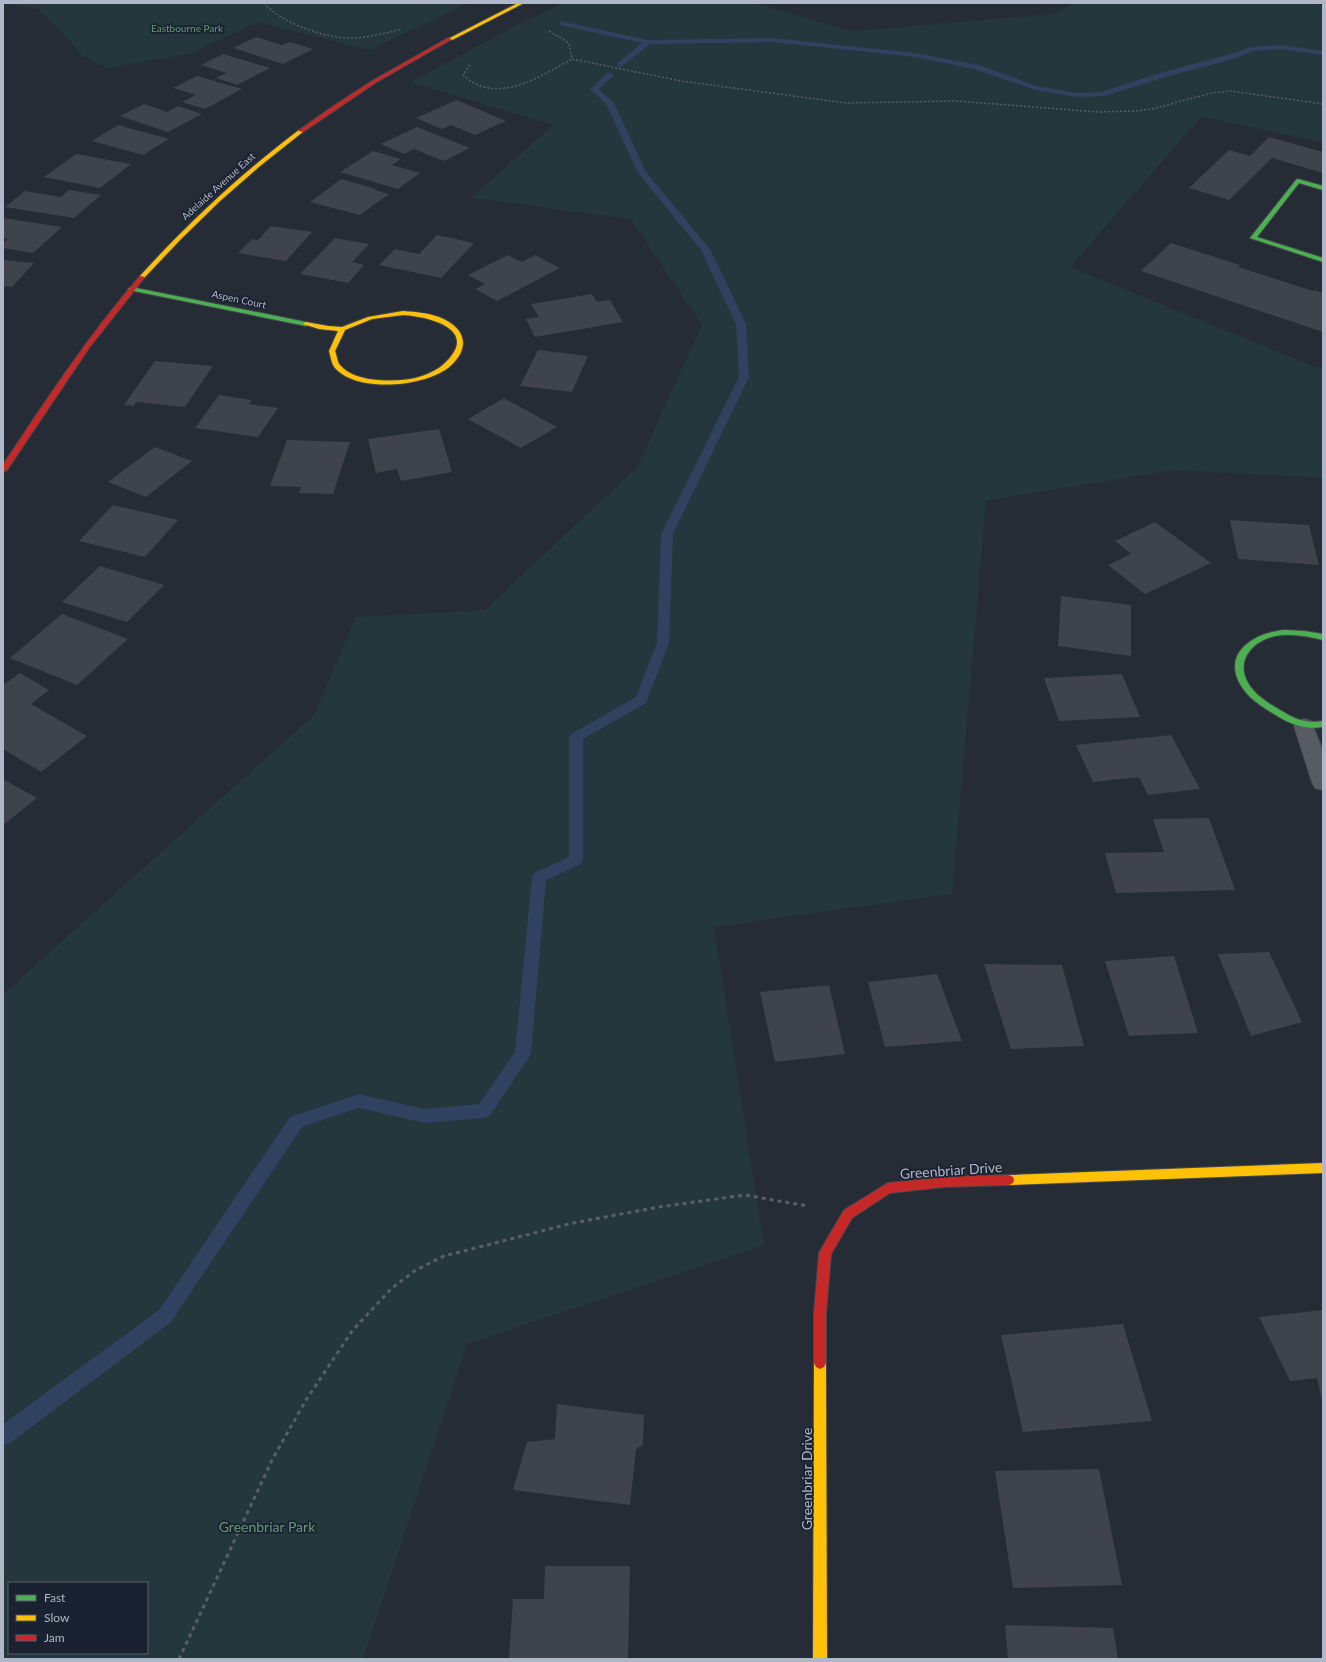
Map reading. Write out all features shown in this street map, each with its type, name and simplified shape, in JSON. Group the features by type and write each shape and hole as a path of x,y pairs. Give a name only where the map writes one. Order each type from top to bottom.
{"street":[{"name":"Adelaide Avenue East","path":"3,470 97,332 131,289 207,208 260,163 311,123 386,74 469,29 522,3"},
{"path":"1323,188 1298,181 1253,238 1323,260"},
{"name":"Aspen Court","path":"131,289 194,300 235,311 342,330"},
{"path":"402,313 421,315 438,319 451,327 459,336 461,347 455,359 442,370 424,378 401,383 379,383 353,377 342,372 333,361 331,350 335,339 342,330 363,320 382,316 402,313"},
{"path":"1323,637 1306,633 1285,632 1266,635 1251,643 1241,654 1239,667 1244,683 1257,699 1276,712 1314,725 1323,782"},
{"name":"Greenbriar Drive","path":"820,1659 820,1313 825,1253 848,1214 888,1188 944,1182 1323,1168"}],"path":[{"path":"264,3 266,7 284,19 334,36 362,38 402,29"},
{"path":"549,31 569,43 572,59"},
{"path":"470,65 463,75 469,81 480,86 503,87 527,82 572,59 681,81 846,103 956,101 1098,112 1135,112 1212,93 1231,91 1323,104"},
{"path":"179,1659 272,1458 306,1400 352,1330 392,1288 416,1270 444,1256 573,1222 659,1207 745,1195 848,1214"}],"green space":[{"name":"Eastbourne Park","path":"3,3 468,3 370,50 258,22 189,54 107,68 81,55 64,34 38,9"},
{"name":"Greenbriar Park","path":"564,3 753,3 852,31 1054,14 1075,3 1307,3 1323,6 1323,142 1201,117 1070,267 1323,370 1323,478 1175,470 986,501 952,894 714,927 764,1245 467,1344 363,1659 3,1659 3,994 314,715 356,617 485,610 637,467 702,325 631,219 471,198 553,125 411,82 515,26"}],"building":[{"path":"256,37 282,45 290,42 313,49 283,64 233,48"},
{"path":"223,54 270,68 237,85 216,78 227,73 201,65"},
{"path":"197,76 242,89 205,109 182,102 196,95 173,88"},
{"path":"457,100 506,121 475,135 451,125 442,129 416,118"},
{"path":"144,104 167,112 178,106 202,114 168,132 120,116"},
{"path":"118,125 169,139 143,155 92,141"},
{"path":"417,127 470,148 444,161 414,149 404,154 381,144"},
{"path":"1269,137 1323,152 1323,173 1272,158 1229,200 1189,188 1229,150 1250,156"},
{"path":"373,151 401,159 392,165 420,173 398,189 340,172"},
{"path":"76,154 131,164 100,188 44,177"},
{"path":"341,179 389,194 360,215 310,202"},
{"path":"69,190 101,195 74,218 5,207 25,191 61,197"},
{"path":"3,218 62,227 33,253 3,248 3,244 8,239 3,238"},
{"path":"271,226 312,232 286,261 238,253 252,239 258,240"},
{"path":"437,235 474,243 441,278 379,265 395,249 419,254"},
{"path":"335,238 369,244 352,262 364,265 348,283 300,274"},
{"path":"1171,243 1240,265 1238,267 1323,293 1323,332 1141,271"},
{"path":"508,255 522,262 535,255 560,268 497,301 475,289 485,284 468,275"},
{"path":"3,260 34,263 12,287 3,286"},
{"path":"592,294 597,302 610,300 623,322 535,337 526,319 539,317 531,304"},
{"path":"538,350 588,356 572,392 520,386"},
{"path":"155,361 213,366 185,407 136,402 134,406 124,405"},
{"path":"219,395 252,400 249,404 278,408 258,437 195,428"},
{"path":"504,398 557,427 521,448 468,419"},
{"path":"439,429 452,472 401,481 397,469 376,473 368,439"},
{"path":"287,440 350,442 333,494 299,493 301,487 270,486"},
{"path":"155,447 192,461 146,497 108,482"},
{"path":"113,505 178,520 145,557 79,541"},
{"path":"1230,520 1309,525 1319,565 1238,559"},
{"path":"1155,522 1211,563 1145,594 1108,565 1131,554 1115,541"},
{"path":"100,566 164,585 127,622 62,602"},
{"path":"1061,596 1131,605 1131,656 1058,646"},
{"path":"62,614 128,639 77,685 10,658"},
{"path":"20,673 49,690 31,704 87,736 41,772 3,749 3,685"},
{"path":"1122,674 1140,717 1059,721 1044,678"},
{"path":"1171,735 1200,789 1148,795 1139,777 1093,782 1076,745"},
{"path":"3,779 37,798 3,825"},
{"path":"1209,818 1235,890 1116,893 1105,853 1164,852 1153,819"},
{"path":"1269,952 1302,1022 1251,1036 1218,954"},
{"path":"1174,956 1198,1033 1129,1036 1105,961"},
{"path":"984,964 1062,965 1084,1046 1011,1049"},
{"path":"937,974 962,1041 885,1047 868,982"},
{"path":"829,985 845,1054 775,1062 760,992"},
{"path":"1323,1310 1322,1401 1317,1378 1290,1381 1259,1317"},
{"path":"1123,1324 1152,1421 1023,1432 1001,1335"},
{"path":"557,1404 644,1415 643,1445 636,1449 630,1505 513,1490 527,1442 555,1439"},
{"path":"1099,1469 1122,1585 1013,1588 995,1471"},
{"path":"545,1566 630,1566 628,1659 509,1659 513,1599 544,1599"},
{"path":"1005,1625 1113,1628 1118,1659 1008,1659"}],"waterway":[{"path":"563,23 648,42"},
{"path":"648,42 772,40 915,55 976,67 1035,88 1077,95 1102,94 1166,74 1234,56 1251,49 1281,47 1323,53"},
{"path":"621,65 648,42"},
{"path":"3,1436 165,1316 296,1122 359,1101 424,1116 484,1111 523,1054 539,877 576,860 576,737 641,700 663,643 667,534 744,377 741,324 705,249 642,173 610,103 594,89 610,75"}],"traffic: fast":[{"path":"1323,188 1298,181 1253,238 1323,260"},
{"path":"131,289 306,324"},
{"path":"1323,637 1291,632 1272,634 1252,643 1241,657 1239,665 1240,674 1244,684 1251,693 1265,705 1300,724 1323,724"}],"traffic: slow":[{"path":"450,39 522,3"},
{"path":"142,277 198,218 258,164 301,131"},
{"path":"306,324 342,329 370,318 391,314 415,314 438,319 448,325 456,332 460,339 460,349 445,367 424,378 399,383 372,382 359,379 348,374 336,365 332,351 342,330"},
{"path":"1009,1180 1323,1168"},
{"path":"820,1363 820,1659"}],"traffic: jam":[{"path":"301,131 374,82 450,39"},
{"path":"3,470 52,395 86,347 142,277"},
{"path":"820,1363 820,1313 825,1253 848,1214 888,1188 944,1182 1009,1180"}]}
